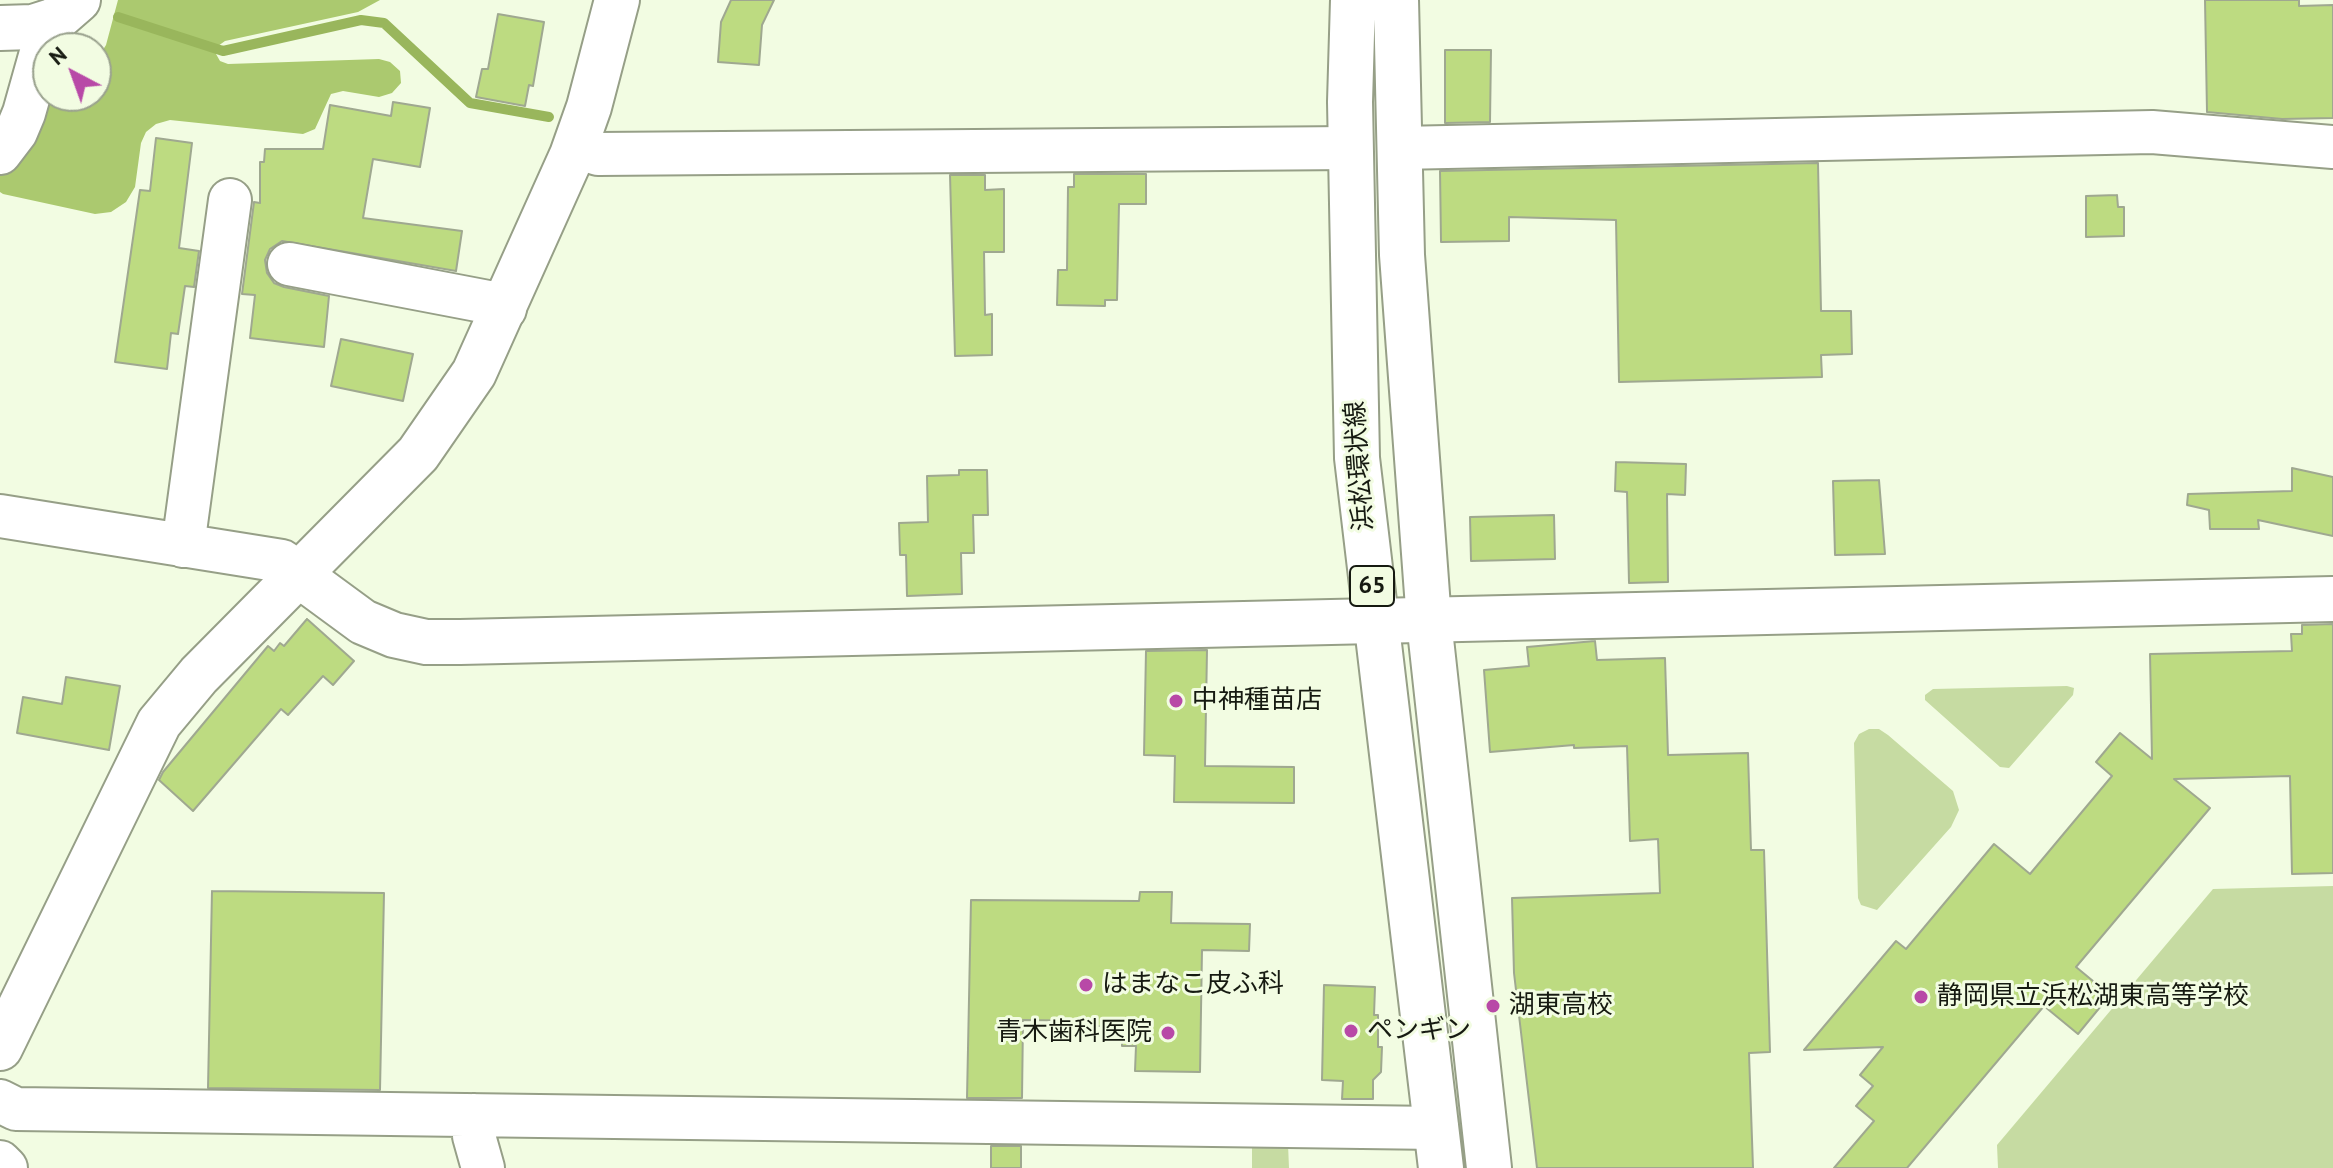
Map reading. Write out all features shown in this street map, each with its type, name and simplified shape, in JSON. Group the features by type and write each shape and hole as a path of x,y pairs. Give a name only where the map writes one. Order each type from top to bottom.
{"street":[{"path":"19,27 55,20 78,0"},
{"path":"0,1048 159,723 199,675 418,454 474,373 575,147 617,0"},
{"name":"浜松環状線","path":"1353,0 1351,148 1357,458 1439,1148"},
{"name":"65","path":"1396,0 1402,255 1429,621 1489,1168"},
{"path":"0,153 16,132 24,113 42,49 19,27"},
{"path":"1400,148 2152,132 2333,147"},
{"path":"575,147 598,154 1351,148"},
{"path":"183,546 230,200"},
{"path":"289,264 488,302 505,309"},
{"path":"0,516 282,561 363,622 394,635 426,642 2333,599"},
{"path":"0,1101 16,1109 474,1115 1439,1148"},
{"path":"474,1115 474,1136 483,1168"},
{"path":"0,1162 6,1168"}],"green space":[{"path":"118,0 380,0 358,12 225,41 218,46 216,54 220,61 228,64 379,59 390,62 400,71 401,83 392,93 379,97 343,91 331,94 315,129 303,134 170,120 156,124 146,132 141,143 135,187 126,202 111,212 95,214 0,192 0,174 16,159 40,112 112,112 112,32 109,32"},
{"path":"2074,688 2073,695 2009,768 2000,767 1925,700 1925,695 1933,689"},
{"path":"1869,729 1879,729 1888,735 1953,791 1959,810 1951,827 1877,910 1861,905 1858,898 1854,743 1859,734"},
{"path":"2333,886 2333,1168 1998,1168 1997,1145 2213,889"},
{"path":"1252,1143 1288,1144 1289,1168 1252,1168"}],"building":[{"path":"731,0 774,0 762,25 759,65 718,62 721,22"},
{"path":"2205,0 2299,0 2299,6 2333,5 2333,118 2282,119 2207,112"},
{"path":"498,14 544,22 533,86 529,85 525,106 476,97 482,69 488,69"},
{"path":"1445,50 1491,50 1490,122 1445,123"},
{"path":"393,102 430,108 420,167 373,159 363,218 462,231 456,271 282,241 270,249 265,260 267,273 274,283 284,287 329,296 324,347 250,338 255,295 242,294 254,202 260,203 260,162 264,162 265,149 323,149 330,105 391,116"},
{"path":"156,138 192,143 179,248 199,251 194,287 185,286 178,334 171,333 167,369 115,362 140,190 150,191"},
{"path":"1818,163 1821,311 1851,311 1852,354 1821,355 1822,377 1619,382 1616,220 1509,217 1509,241 1441,242 1440,171"},
{"path":"1074,174 1146,174 1146,204 1119,204 1117,300 1105,300 1105,306 1057,305 1058,270 1067,270 1068,187 1074,187"},
{"path":"950,175 985,175 985,190 1004,189 1004,252 984,252 985,315 992,314 992,355 955,356"},
{"path":"2117,195 2118,207 2124,207 2124,236 2086,237 2086,196"},
{"path":"341,339 413,354 403,401 331,386"},
{"path":"1616,462 1686,464 1685,495 1667,494 1668,582 1629,583 1627,492 1615,491"},
{"path":"2292,468 2333,477 2333,536 2258,520 2259,529 2210,529 2209,510 2187,505 2188,494 2292,491"},
{"path":"959,470 987,470 988,515 973,515 974,553 961,553 962,594 907,596 906,555 900,555 899,523 928,522 927,476 959,475"},
{"path":"1879,480 1885,554 1835,555 1833,481"},
{"path":"1554,515 1555,559 1471,561 1470,517"},
{"path":"307,619 354,661 333,685 323,676 288,715 281,709 193,811 159,780 163,772 268,646 274,651 280,643 284,646"},
{"path":"2333,624 2333,873 2292,874 2290,776 2174,779 2210,808 2076,967 2110,995 2078,1034 2044,1006 1907,1168 1834,1168 1874,1121 1856,1106 1873,1086 1860,1075 1883,1047 1804,1050 1896,941 1906,949 1994,844 2030,874 2112,776 2096,762 2120,733 2152,759 2150,654 2292,651 2291,634 2302,634 2302,625"},
{"path":"1595,641 1597,660 1665,658 1668,755 1748,753 1751,850 1764,850 1770,1052 1749,1053 1753,1168 1537,1168 1514,973 1512,898 1660,893 1658,839 1630,841 1627,746 1574,748 1574,745 1490,752 1484,670 1529,666 1527,647"},
{"path":"1207,650 1205,766 1294,767 1294,803 1174,802 1175,756 1144,755 1146,651"},
{"path":"66,677 120,686 109,750 17,733 23,697 62,704"},
{"path":"212,891 384,893 380,1090 208,1088"},
{"path":"1140,892 1172,892 1171,923 1250,924 1249,951 1202,950 1200,1072 1135,1071 1136,1046 1122,1046 1122,1026 1094,1026 1094,1021 1023,1020 1022,1098 967,1098 971,900 1139,901"},
{"name":"ペンギン","path":"1324,985 1375,987 1374,1015 1378,1015 1378,1047 1382,1047 1381,1072 1373,1080 1373,1099 1342,1099 1343,1081 1322,1080"},
{"path":"991,1146 1021,1146 1021,1168 991,1168"}],"waterway":[{"path":"118,17 223,51 361,20 384,23 470,103 549,117"}],"place":[{"name":"中神種苗店","path":"1176,701"},
{"name":"はまなこ皮ふ科","path":"1086,985"},
{"name":"静岡県立浜松湖東高等学校","path":"1921,997"},
{"name":"湖東高校","path":"1493,1006"},
{"name":"ペンギン","path":"1351,1031"},
{"name":"青木歯科医院","path":"1168,1033"}]}
